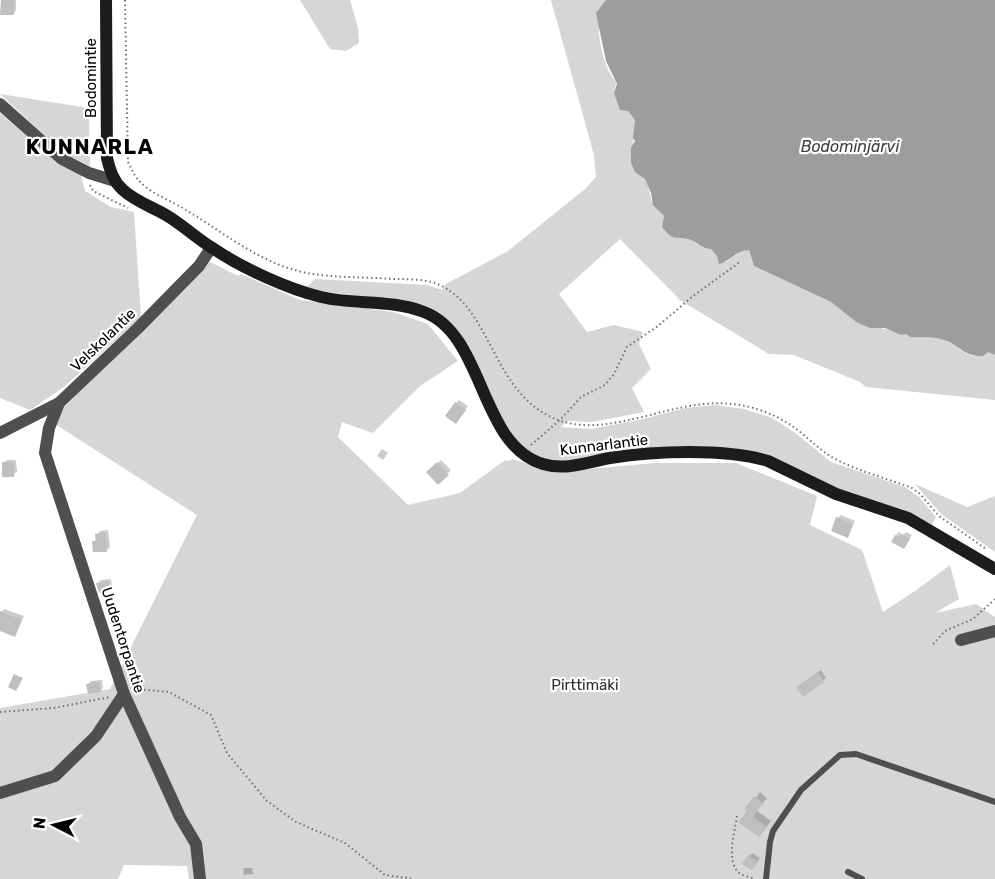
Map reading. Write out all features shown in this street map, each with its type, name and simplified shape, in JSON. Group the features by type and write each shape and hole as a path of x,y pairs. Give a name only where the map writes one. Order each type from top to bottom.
{"main road":[{"name":"Bodomintie","path":"105,0 106,147 108,164 115,181"},
{"path":"115,181 133,197 167,216 211,248"},
{"name":"Kunnarlantie","path":"211,248 230,260 299,290 323,297 411,307 438,319 447,326 461,345 503,430 522,452 541,464 565,467 655,454 718,453 756,458 768,461 836,494 908,518 995,568"}],"street":[{"path":"0,104 62,159 89,173 115,181"},
{"name":"Velskolantie","path":"0,433 59,403 199,266 211,248"},
{"name":"Uudentorpantie","path":"59,403 49,428 45,453 124,694 180,817 195,844 200,879"},
{"path":"961,640 995,631"},
{"path":"0,793 55,776 96,736 124,694"}],"lane":[{"path":"766,879 770,842 778,822 801,790 840,755 856,754 995,802"},
{"path":"848,872 862,879"}],"path":[{"path":"125,0 127,148 129,162 140,182 257,256 278,265 323,275 425,280 448,290 467,307 519,393 542,413 582,426 598,425 693,404 713,402 749,406 783,420 826,454 840,462 912,488 939,516 988,551"},
{"path":"89,173 89,184 93,191 121,206 134,209"},
{"path":"522,452 560,420 581,397 605,384 615,374 627,347 658,326 740,261"},
{"path":"933,644 945,631 973,619 995,599"},
{"path":"0,712 54,708 124,694 134,689 169,692 211,715 227,753 267,801 296,822 345,843 385,875 414,879"},
{"path":"737,816 733,864 738,872 756,879"}],"green space":[{"path":"300,0 350,0 358,28 359,43 346,51 330,49"},
{"path":"551,0 606,0 599,29 602,52 606,66 616,82 614,93 635,120 632,166 645,179 653,203 664,216 662,227 664,229 706,249 711,249 718,256 718,260 726,262 745,249 749,250 754,266 831,302 856,322 911,337 940,339 950,342 970,355 981,355 988,352 995,355 995,400 866,387 860,382 794,355 769,354 680,300 620,239 559,294 587,332 614,325 643,332 639,344 651,369 632,388 644,412 592,422 568,421 561,427 591,429 686,408 715,405 744,409 772,418 794,432 831,462 905,487 919,497 936,517 932,525 910,514 846,494 742,450 571,462 545,459 528,451 517,440 499,414 462,337 414,303 306,288 315,279 427,285 442,290 446,284 508,251 585,189 596,177 594,155"},
{"path":"0,94 89,108 90,166 64,153"},
{"path":"0,113 56,161 81,175 85,191 111,207 134,212 141,317 64,387 30,410 0,398"},
{"name":"Pirttimäki","path":"210,262 238,276 241,274 300,300 393,312 428,324 458,361 420,386 373,433 342,422 338,437 408,505 460,493 505,460 512,459 555,472 655,463 736,463 817,496 810,525 862,550 883,612 950,565 959,599 935,613 976,604 995,617 995,879 189,879 187,866 124,865 118,879 0,879 0,708 110,689 197,515 50,421"},
{"path":"915,484 967,507 995,496 995,552 941,514"}],"water":[{"name":"Bodominjärvi","path":"606,0 995,0 995,355 988,352 983,356 976,356 940,339 910,337 885,328 870,328 856,322 831,302 754,266 749,250 719,264 717,256 711,249 704,248 691,240 674,238 669,235 662,227 664,216 653,205 645,179 635,172 631,163 631,148 635,141 633,138 635,120 628,111 620,110 614,93 617,84 606,61 596,13"}],"building":[{"path":"1,0 14,0 14,15 0,15"},
{"path":"455,402 466,410 456,424 445,416"},
{"path":"2,462 14,462 14,477 2,477"},
{"path":"437,462 449,475 438,485 426,472"},
{"path":"836,517 853,524 848,538 831,531"},
{"path":"105,532 107,552 93,552 92,541 96,541 95,534"},
{"path":"902,534 910,539 904,549 891,542 895,535 900,537"},
{"path":"108,581 109,591 99,593 96,583"},
{"path":"0,611 22,620 15,637 0,631"},
{"path":"818,672 824,682 803,697 796,687"},
{"path":"14,674 23,678 16,691 8,687"},
{"path":"99,682 101,692 88,694 86,684"},
{"path":"754,796 763,803 753,817 767,827 759,837 738,822 747,811 744,809"},
{"path":"748,855 758,862 752,870 742,864"}],"district":[{"name":"KUNNARLA","path":"90,146"}]}
